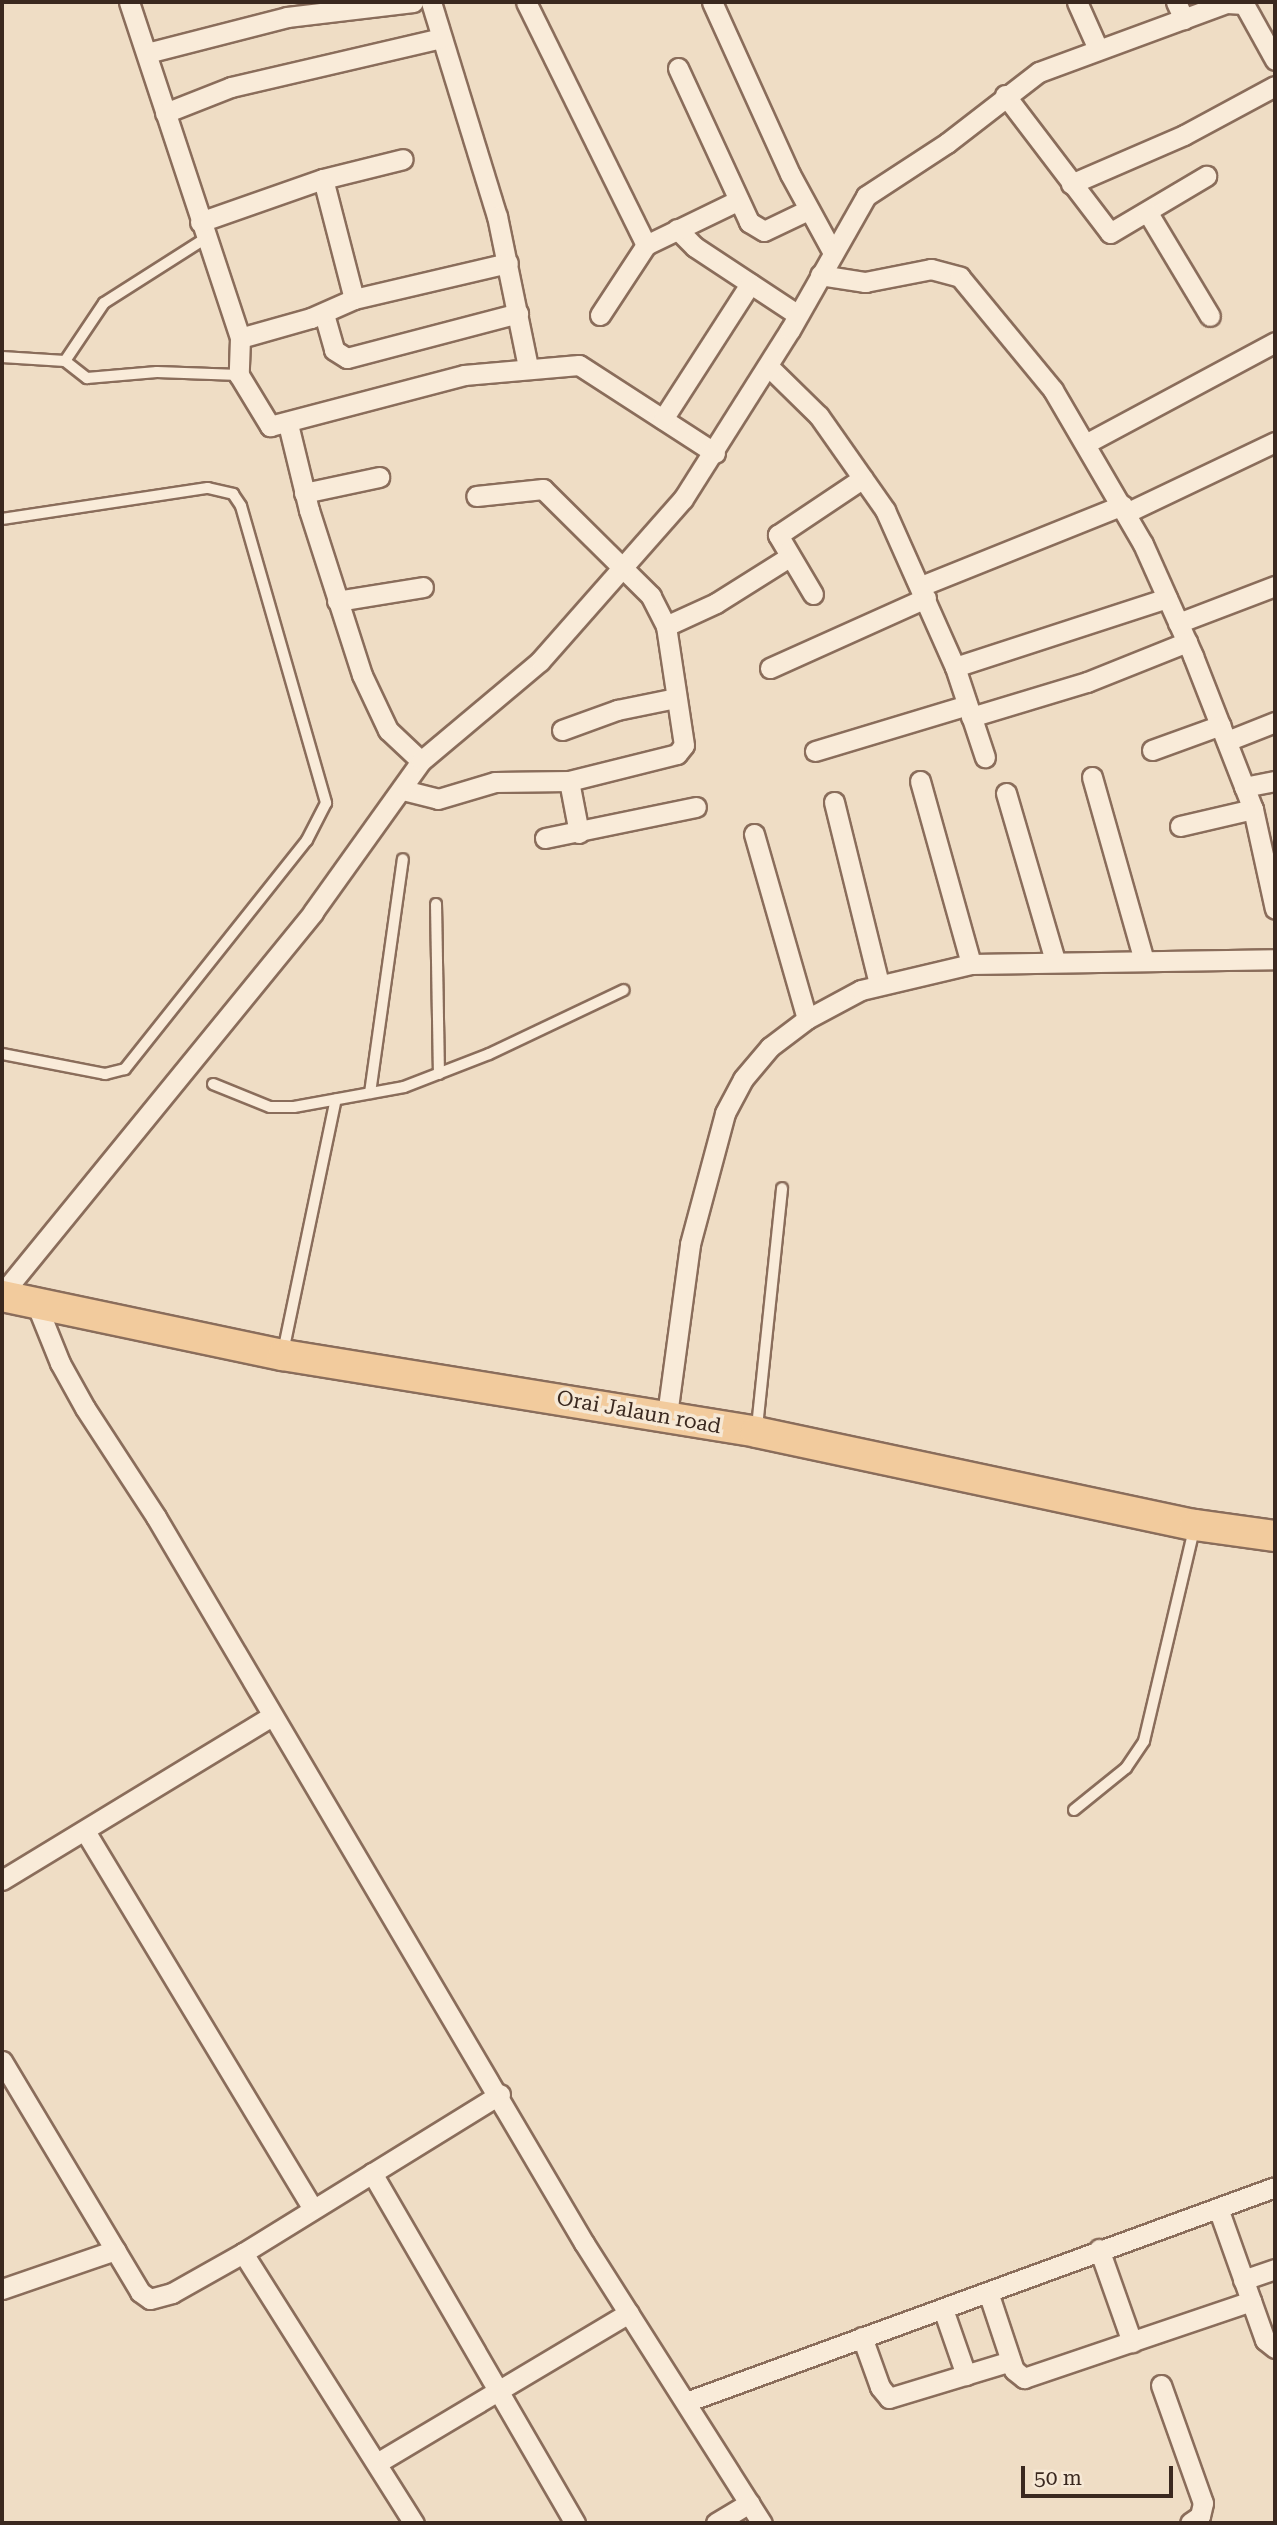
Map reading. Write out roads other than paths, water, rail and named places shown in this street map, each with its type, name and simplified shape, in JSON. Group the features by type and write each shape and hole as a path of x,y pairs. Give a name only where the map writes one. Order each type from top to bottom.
{"main road":[{"name":"Orai Jalaun road","path":"2,1295 283,1355 667,1415 1195,1525 1275,1536"}],"street":[{"path":"147,53 287,17 401,2"},
{"path":"432,2 508,263 528,367"},
{"path":"526,2 646,245"},
{"path":"712,2 808,210 832,253"},
{"path":"1077,2 1098,49"},
{"path":"2,1295 273,962 403,790 421,761 540,661 623,569 715,453 798,316 866,196 947,143 1005,94 1039,72 1098,49 1180,10 1227,3 1244,4 1275,60"},
{"path":"136,4 165,113 240,338 239,375 266,423 274,427 406,388 528,367 589,369 715,453"},
{"path":"165,113 244,84 441,38"},
{"path":"678,68 749,222 764,231 808,210"},
{"path":"1072,184 1184,135 1275,86"},
{"path":"1005,94 1110,233 1148,213 1206,176"},
{"path":"203,230 323,179 403,159"},
{"path":"323,179 354,299"},
{"path":"600,315 646,245 739,200"},
{"path":"1148,213 1210,316"},
{"path":"677,229 695,247 798,316"},
{"path":"240,338 324,314 354,299 508,263"},
{"path":"820,275 865,282 931,269 960,277 1023,350 1087,443 1124,509 1187,642 1252,809 1272,872 1275,909"},
{"path":"663,419 750,284"},
{"path":"324,314 334,350 347,358 518,313"},
{"path":"1087,443 1275,342"},
{"path":"768,366 820,416 885,510 955,667 985,757"},
{"path":"288,424 304,493 337,601 378,711 388,730 421,761"},
{"path":"770,668 923,592 1124,509 1275,442"},
{"path":"304,493 379,477"},
{"path":"813,594 778,540 781,532 863,478"},
{"path":"403,790 438,799 495,782 569,781 682,751 666,626 651,596 543,489 475,496"},
{"path":"666,626 716,603 789,557"},
{"path":"1178,623 1275,586"},
{"path":"337,601 423,587"},
{"path":"955,667 1167,598"},
{"path":"814,751 1087,682 1187,642"},
{"path":"562,730 617,710 676,698"},
{"path":"1152,750 1275,722"},
{"path":"1092,777 1144,961"},
{"path":"569,781 579,833"},
{"path":"920,781 971,964"},
{"path":"1244,787 1275,781"},
{"path":"1006,793 1055,961"},
{"path":"834,802 879,984"},
{"path":"545,838 696,807"},
{"path":"1180,826 1252,809"},
{"path":"754,834 807,1019"},
{"path":"667,1415 690,1244 725,1113 743,1079 770,1047 807,1019 879,984 971,964 1275,959"},
{"path":"35,1301 60,1363 85,1408 156,1517 271,1716 629,2313 762,2523"},
{"path":"2,1880 271,1716"},
{"path":"85,1831 313,2209"},
{"path":"2,2061 140,2292 150,2299 172,2293 243,2253 500,2094"},
{"path":"372,2173 575,2523"},
{"path":"686,2402 1099,2249 1275,2187"},
{"path":"1218,2208 1265,2340 1275,2348"},
{"path":"2,2289 115,2249"},
{"path":"1099,2249 1132,2342"},
{"path":"243,2253 414,2523"},
{"path":"1243,2280 1275,2269"},
{"path":"988,2292 1018,2376 1029,2378 1251,2301"},
{"path":"943,2309 966,2375"},
{"path":"377,2463 629,2313"},
{"path":"863,2337 880,2387 889,2398 1011,2361"},
{"path":"1161,2385 1203,2503 1200,2516 1190,2523"},
{"path":"716,2523 749,2503"}],"lane":[{"path":"65,361 104,303 203,230"},
{"path":"2,357 65,361 88,378 157,372 239,375"},
{"path":"2,519 208,488 233,494 241,506 326,803 307,839 125,1069 105,1074 2,1054"},
{"path":"370,1093 403,859"},
{"path":"436,904 439,1074"},
{"path":"213,1084 270,1107 370,1093 439,1074 624,990"},
{"path":"283,1355 337,1099"},
{"path":"756,1432 782,1188"},
{"path":"1074,1810 1126,1768 1144,1741 1195,1525"}]}
